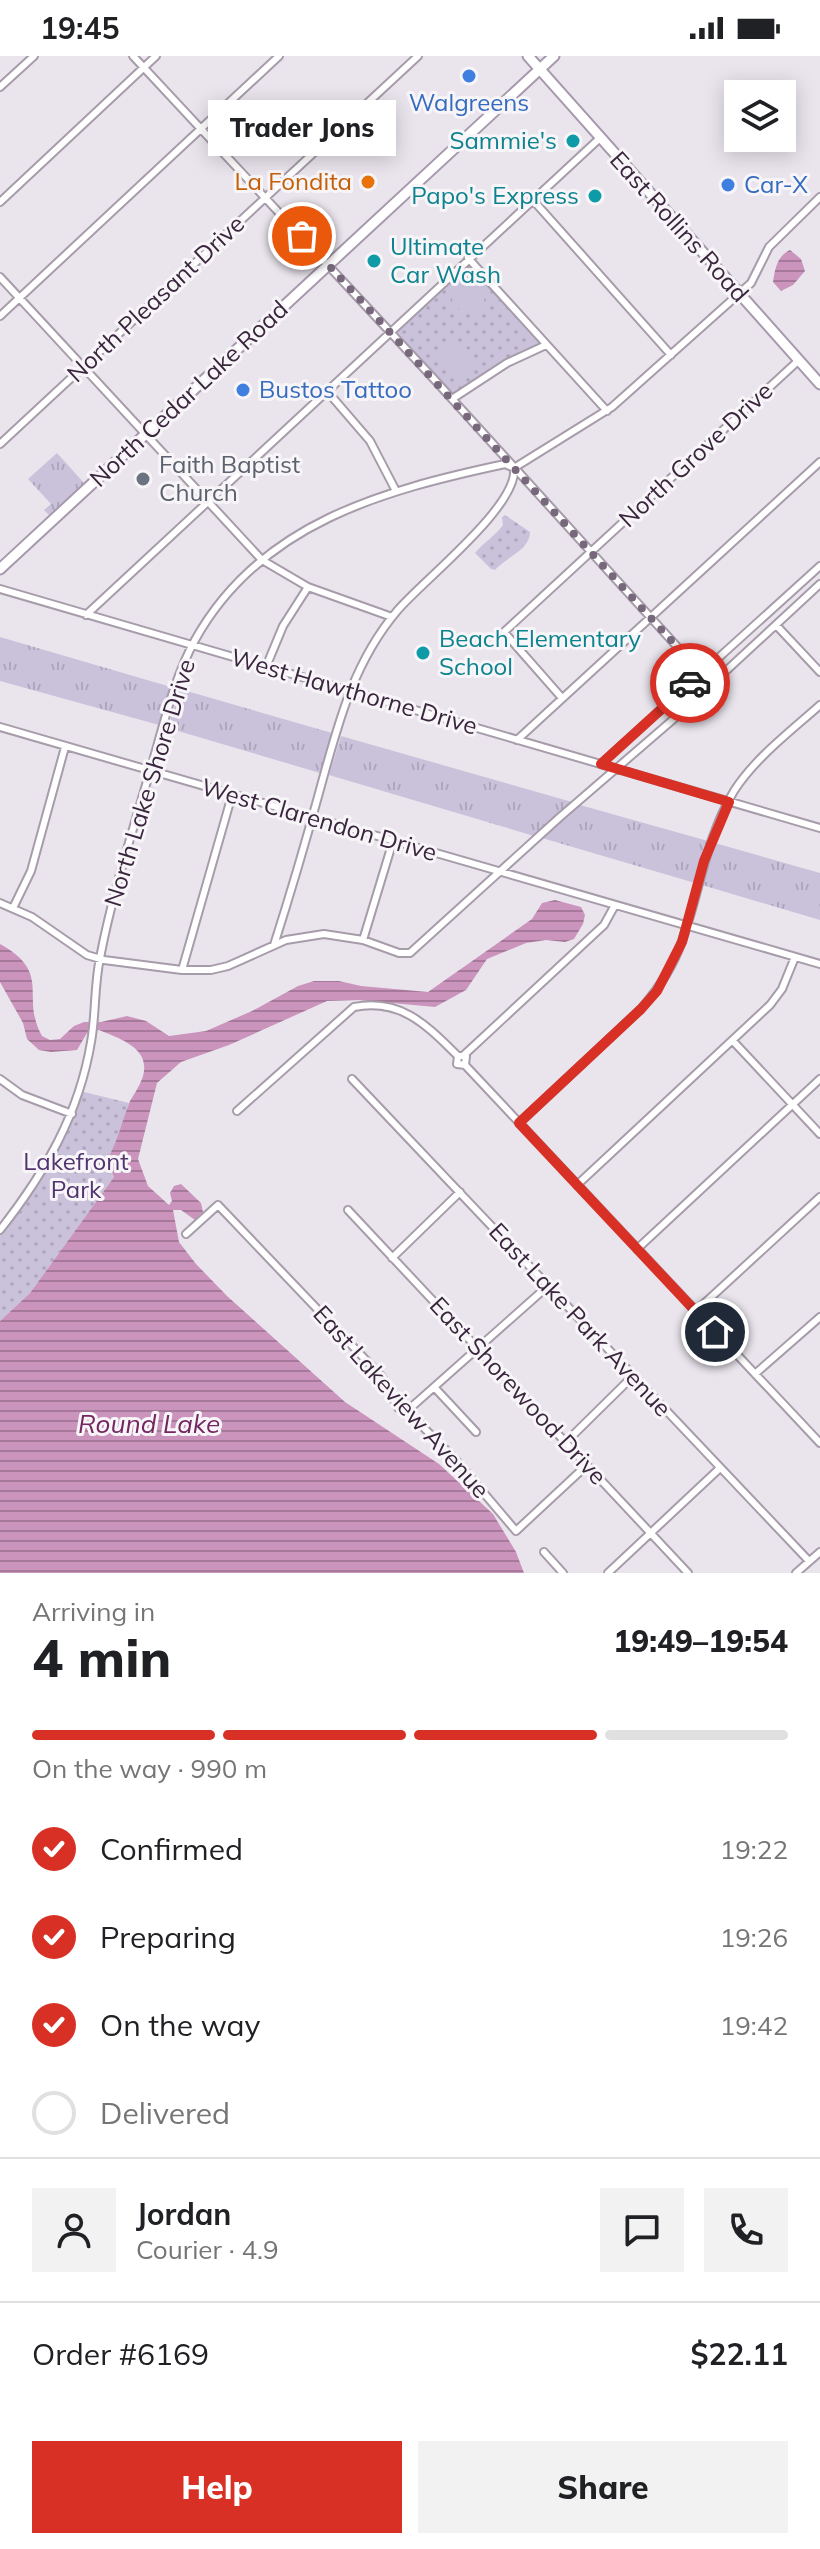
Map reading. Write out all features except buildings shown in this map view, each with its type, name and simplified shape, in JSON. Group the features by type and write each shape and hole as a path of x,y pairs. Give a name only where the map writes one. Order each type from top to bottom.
{"main road":[{"name":"East Rollins Road","path":"528,56 820,384"},
{"name":"North Cedar Lake Road","path":"0,569 554,56"}],"street":[{"path":"0,87 34,56"},
{"path":"133,56 390,331 712,685"},
{"path":"0,202 156,56"},
{"path":"0,316 279,56"},
{"name":"North Pleasant Drive","path":"0,444 418,56"},
{"path":"86,615 600,138"},
{"name":"North Lake Shore Drive","path":"0,1230 35,1183 72,1114 85,1074 93,1034 100,959 109,918 150,771 176,686 193,645 233,585 298,534 325,520 421,482 505,464 514,468 607,411 739,294 757,274 769,247 820,197"},
{"path":"532,199 671,355"},
{"path":"468,258 607,411"},
{"path":"0,277 262,560 308,587 392,617"},
{"path":"452,399 507,363 546,345"},
{"name":"North Grove Drive","path":"562,698 504,632 799,360"},
{"path":"327,391 370,441 396,491"},
{"path":"517,740 820,462"},
{"path":"274,945 349,691 366,653 392,617 466,544 513,482 514,468"},
{"path":"601,764 820,566"},
{"path":"0,903 32,917 87,955 182,970 211,970 228,966 286,940 324,934 363,940 399,953 408,953 712,685 820,584"},
{"path":"266,667 283,626 308,587"},
{"name":"West Hawthorne Drive","path":"0,589 820,828"},
{"path":"776,625 820,672"},
{"path":"519,1123 657,991 682,942 704,861 729,802 748,774 820,705"},
{"name":"West Clarendon Drive","path":"0,727 820,964"},
{"path":"13,908 31,871 65,747"},
{"path":"182,970 232,795"},
{"path":"363,940 393,841"},
{"path":"615,905 604,925 461,1056 457,1064 465,1065 818,1437"},
{"path":"577,1185 770,1005 782,989 795,957"},
{"path":"237,1111 354,1007 363,1005 407,1012 461,1056"},
{"path":"733,1041 820,1134"},
{"name":"East Lake Park Avenue","path":"352,1079 809,1561"},
{"path":"637,1249 820,1079"},
{"path":"2,1084 40,1103 72,1114"},
{"path":"392,1258 460,1192"},
{"path":"696,1311 820,1197"},
{"name":"East Lakeview Avenue","path":"186,1234 218,1205 382,1377 398,1408 407,1411 455,1459 516,1531 587,1465"},
{"name":"East Shorewood Drive","path":"348,1210 688,1573"},
{"path":"407,1411 549,1285"},
{"path":"755,1374 820,1317"},
{"path":"566,1442 633,1376"},
{"path":"435,1388 476,1432"},
{"path":"608,1573 720,1468"},
{"path":"544,1552 563,1573"},
{"path":"796,1573 820,1552"}],"green space":[{"path":"467,259 541,342 454,397 394,328"},
{"path":"468,277 485,296 483,306 472,313 462,312 452,301 453,293"},
{"path":"450,344 464,345 473,356 471,364 455,381 439,360 442,350"},
{"path":"57,453 84,483 49,515 44,510 51,504 28,479"},
{"path":"505,515 530,532 529,538 522,549 495,570 475,553 503,525 502,517"},
{"path":"0,637 171,687 159,725 0,681"},
{"path":"180,689 332,733 320,773 168,728"},
{"path":"341,736 572,802 534,836 329,775"},
{"path":"580,805 708,841 695,883 542,838"},
{"path":"715,843 820,873 820,920 702,885"},
{"name":"Lakefront Park","path":"80,1091 129,1103 118,1142 108,1160 114,1177 30,1293 0,1321 0,1229 35,1184"}],"water":[{"path":"790,250 801,259 805,271 793,285 781,291 773,282 775,272 779,259"},
{"name":"Round Lake","path":"555,900 581,907 585,915 574,939 526,943 487,959 466,990 435,1007 359,1000 327,1001 229,1045 181,1062 157,1083 138,1159 148,1186 169,1205 174,1186 181,1184 201,1203 203,1212 195,1220 181,1210 173,1210 179,1242 196,1264 227,1296 345,1402 439,1464 493,1514 516,1552 524,1573 0,1573 0,1321 30,1293 114,1177 107,1160 144,1069 143,1060 133,1047 99,1030 87,1033 77,1050 39,1050 27,1039 23,1023 0,982 0,944 26,965 33,986 36,1022 42,1036 50,1040 60,1039 74,1026 84,1022 127,1016 146,1021 169,1036 206,1031 314,981 339,981 428,992 532,919 542,903"}],"way so far":[{"path":"302,236 701,673 690,683"}],"place":[{"name":"Walgreens","path":"469,76"},
{"name":"Sammie's","path":"573,141"},
{"name":"La Fondita","path":"368,182"},
{"name":"Car-X","path":"728,185"},
{"name":"Papo's Express","path":"595,196"},
{"name":"Trader Jons","path":"302,236"},
{"name":"Ultimate Car Wash","path":"374,261"},
{"name":"Bustos Tattoo","path":"243,390"},
{"name":"Faith Baptist Church","path":"143,479"},
{"name":"Beach Elementary School","path":"423,653"}],"route":[{"path":"690,683 601,764 729,802 704,861 682,942 667,975 641,1009 519,1123 715,1332"}]}
